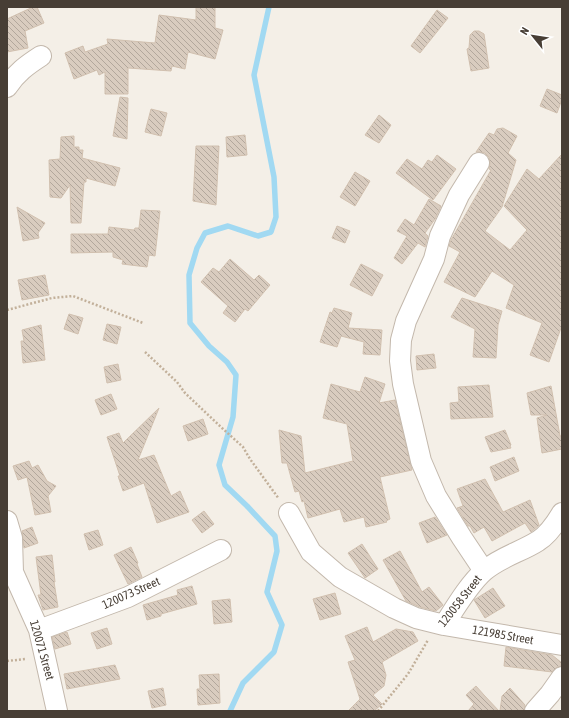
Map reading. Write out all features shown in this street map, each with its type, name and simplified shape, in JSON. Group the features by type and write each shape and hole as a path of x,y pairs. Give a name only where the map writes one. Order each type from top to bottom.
{"street":[{"path":"7,87 15,75 41,56"},
{"path":"479,163 458,195 440,236 434,259 406,321 401,340 400,361 403,384 421,461 436,496 484,571"},
{"name":"121985 Street","path":"289,513 311,552 340,577 394,608 416,618 444,625 562,645"},
{"name":"120058 Street","path":"444,625 466,592 484,571 499,561 539,540 549,531 562,513"},
{"name":"120071 Street","path":"7,521 12,538 13,572 39,630 57,711"},
{"name":"120073 Street","path":"39,630 128,597 221,550"},
{"path":"535,711 562,677"}],"path":[{"path":"7,310 52,298 73,296 143,323"},
{"path":"145,352 177,382 185,393 243,447 289,513"},
{"name":"120058 Street","path":"378,711 408,674 431,634 444,625"}],"building":[{"path":"33,7 37,7 44,23 25,31 28,48 7,52 7,19"},
{"path":"196,7 215,7 215,28 223,30 215,59 188,52 185,69 172,66 171,71 128,68 128,94 105,94 105,72 99,75 97,70 74,79 65,53 83,46 85,52 108,44 107,39 155,43 159,15 196,20"},
{"path":"437,10 448,18 420,53 411,46"},
{"path":"474,31 479,31 484,34 489,68 471,71 467,49 469,48 470,35"},
{"path":"547,89 562,95 557,113 540,106"},
{"path":"120,97 128,98 127,139 113,136"},
{"path":"151,109 167,113 161,136 145,132"},
{"path":"379,115 391,125 379,143 365,135"},
{"path":"503,128 517,136 508,153 516,160 502,207 485,231 510,250 527,230 504,206 527,169 539,179 562,154 562,325 549,362 530,355 542,323 506,308 514,285 492,271 475,297 444,282 460,252 449,246 451,240 491,170 489,169 489,157 485,153 476,152 489,133 494,135 497,129"},
{"path":"245,135 247,155 227,157 226,137"},
{"path":"74,136 74,147 79,147 79,150 83,150 82,158 120,168 115,186 86,178 86,182 84,182 81,223 71,223 70,185 61,198 50,197 49,160 60,159 61,137"},
{"path":"196,146 219,146 216,205 193,201"},
{"path":"437,155 456,169 433,200 396,173 407,159 422,169 428,160 432,162"},
{"path":"355,172 370,181 355,206 340,197"},
{"path":"429,199 441,206 435,219 425,233 428,236 425,247 418,243 402,264 394,258 407,236 397,231 405,219 414,225"},
{"path":"17,207 45,223 38,233 39,238 23,241"},
{"path":"141,210 160,211 155,256 149,255 147,267 122,264 123,260 113,257 113,252 71,253 71,234 108,234 109,227 134,230 135,228 139,228"},
{"path":"337,226 350,231 345,243 332,238"},
{"path":"230,259 254,280 259,275 270,285 248,311 245,309 235,322 223,313 228,306 201,282 213,268 219,272"},
{"path":"361,264 383,275 372,296 350,285"},
{"path":"45,275 49,295 22,300 18,280"},
{"path":"462,298 502,311 498,325 496,358 473,357 475,329 451,317"},
{"path":"334,308 352,313 348,328 382,330 380,355 363,354 364,342 341,336 337,347 320,342 330,312 332,313"},
{"path":"69,314 83,318 78,334 64,329"},
{"path":"107,324 121,327 117,344 103,340"},
{"path":"41,325 45,360 23,363 21,341 24,341 22,330"},
{"path":"434,354 436,368 417,370 416,356"},
{"path":"118,364 121,380 107,383 104,367"},
{"path":"365,377 385,384 379,403 395,400 412,470 380,477 390,519 386,521 387,522 366,527 364,517 344,522 340,509 308,518 304,501 302,502 299,491 295,492 287,463 282,463 279,430 301,436 305,473 353,461 347,424 323,418 331,384 360,392"},
{"path":"489,385 493,417 451,419 450,403 459,402 458,387"},
{"path":"551,386 560,436 562,436 562,449 542,453 537,418 547,415 531,415 527,393"},
{"path":"111,394 117,409 101,415 95,400"},
{"path":"159,408 138,460 154,455 171,496 180,491 189,512 157,523 144,483 123,491 118,476 120,476 107,437 119,433 123,443"},
{"path":"203,419 208,434 188,441 183,426"},
{"path":"505,430 511,448 491,452 485,437"},
{"path":"514,457 519,471 495,481 490,467"},
{"path":"29,461 32,468 38,465 47,481 56,486 48,496 51,512 35,515 27,477 18,480 13,466"},
{"path":"485,479 503,512 530,500 539,525 531,532 525,523 492,541 484,527 474,533 457,508 463,506 457,489"},
{"path":"204,511 214,524 202,533 192,520"},
{"path":"435,517 447,535 427,543 419,523"},
{"path":"32,527 38,543 24,548 22,531"},
{"path":"98,530 103,545 89,550 84,534"},
{"path":"362,544 378,569 365,578 348,553"},
{"path":"131,547 142,577 128,584 114,555"},
{"path":"400,551 422,592 429,587 443,605 436,611 420,607 406,601 383,560"},
{"path":"52,555 58,607 43,610 38,595 41,595 36,557"},
{"path":"192,586 197,604 161,614 161,616 147,620 143,605 178,595 177,590"},
{"path":"493,588 505,606 485,618 474,600"},
{"path":"335,593 341,614 320,620 313,599"},
{"path":"230,599 232,622 214,624 212,601"},
{"path":"367,627 373,642 396,629 413,632 418,641 382,662 386,675 384,686 373,695 382,704 374,711 348,711 360,699 348,662 355,660 345,636"},
{"path":"107,628 112,644 97,649 91,633"},
{"path":"67,632 71,644 55,649 52,637"},
{"path":"506,647 552,655 562,663 562,666 557,667 552,672 504,666"},
{"path":"115,665 120,679 67,689 64,674"},
{"path":"219,674 220,703 198,705 197,689 200,689 199,675"},
{"path":"476,686 499,711 468,711 474,704 466,695"},
{"path":"163,688 166,705 152,708 148,691"},
{"path":"510,688 525,705 524,711 500,711 502,696"}],"waterway":[{"path":"230,711 243,683 274,652 282,625 267,592 277,551 275,536 225,485 219,465 233,417 236,375 227,362 209,346 190,323 189,275 197,248 205,233 228,226 258,236 271,232 276,217 274,177 254,75 269,7"}]}
